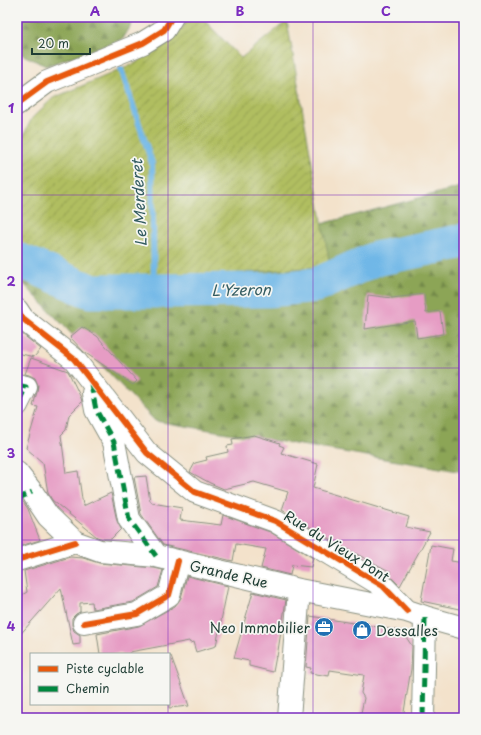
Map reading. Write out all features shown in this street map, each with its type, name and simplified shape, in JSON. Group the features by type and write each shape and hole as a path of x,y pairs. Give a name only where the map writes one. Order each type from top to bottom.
{"street":[{"path":"17,104 47,82 143,43 164,30 172,17"},
{"name":"Rue du Vieux Pont","path":"17,310 23,318 74,359 147,453 195,492 275,521 383,586 416,614"},
{"path":"90,381 96,410 114,442 129,519 156,556"},
{"path":"17,384 26,387 17,405"},
{"name":"Grande Rue","path":"17,473 24,495 75,542 100,551 156,556 299,590 416,614 464,628"},
{"path":"17,560 75,542"},
{"path":"84,623 137,614 169,596 178,561"},
{"path":"289,718 299,590"},
{"path":"416,614 423,718"}],"green space":[{"path":"17,17 136,17 123,39 46,66 17,52"},
{"path":"190,17 201,17 241,58 287,21 330,266 92,285 17,241 17,169 20,143 32,118 53,98 134,64 176,36"},
{"path":"464,186 464,472 155,421 17,277 17,236 92,285"}],"building":[{"path":"424,294 426,313 440,311 443,334 417,338 415,321 365,329 368,295 392,298"},
{"path":"82,327 97,336 137,381 133,385 84,352 70,337"},
{"path":"17,330 41,349 34,357 17,353"},
{"path":"31,358 68,371 81,398 82,402 69,415 66,430 61,435 66,473 78,471 83,506 111,493 117,521 121,529 111,539 97,537 52,500 48,493 43,463 26,448 38,407 33,406 38,385 35,378 25,374"},
{"path":"254,435 280,443 279,445 284,447 281,453 318,464 313,488 409,517 406,527 430,532 400,586 390,576 391,572 343,547 282,510 288,492 254,482 224,489 190,472 195,463 207,460 206,457 228,452 227,446 233,445 232,439"},
{"path":"146,476 150,501 152,503 182,508 180,520 221,525 223,515 270,532 313,558 311,567 292,565 290,575 261,568 266,549 236,544 233,561 163,545 141,514 134,477"},
{"path":"17,493 28,509 40,540 17,547"},
{"path":"431,545 453,549 451,561 464,563 464,610 421,601"},
{"path":"70,557 83,558 99,563 163,570 158,587 133,602 93,609 92,602 80,603 80,612 72,618 72,625 74,631 80,635 80,644 73,645 61,588 17,638 17,598 27,592 24,571"},
{"path":"187,576 228,586 216,646 196,652 193,642 190,643 189,641 130,653 100,653 97,634 139,626 175,606 181,598"},
{"path":"253,592 286,600 277,657 276,656 273,672 249,666 249,661 234,658"},
{"path":"310,616 402,631 412,646 411,669 403,718 360,718 364,698 361,693 364,675 330,670 329,676 310,673 311,668 306,667"},
{"path":"170,656 171,656 189,706 169,708"}],"waterway":[{"name":"Le Merderet","path":"121,69 152,163 154,291"},
{"name":"L'Yzeron","path":"17,260 90,291 268,290 316,285 375,259 464,241"}],"marked path":[{"path":"91,384 96,410 114,442 129,519 156,556"},
{"path":"17,385 26,387 17,405"},
{"path":"17,499 32,492"},
{"path":"423,718 425,617"}],"cycle path":[{"path":"17,104 47,82 143,43 164,30 172,17"},
{"path":"17,310 23,319 74,359 147,453 195,492 275,521 383,586 407,611"},
{"path":"17,560 75,542"},
{"path":"84,623 137,614 169,595 178,561"}],"place":[{"name":"Neo Immobilier","path":"324,627"},
{"name":"Dessalles","path":"362,630"}]}
